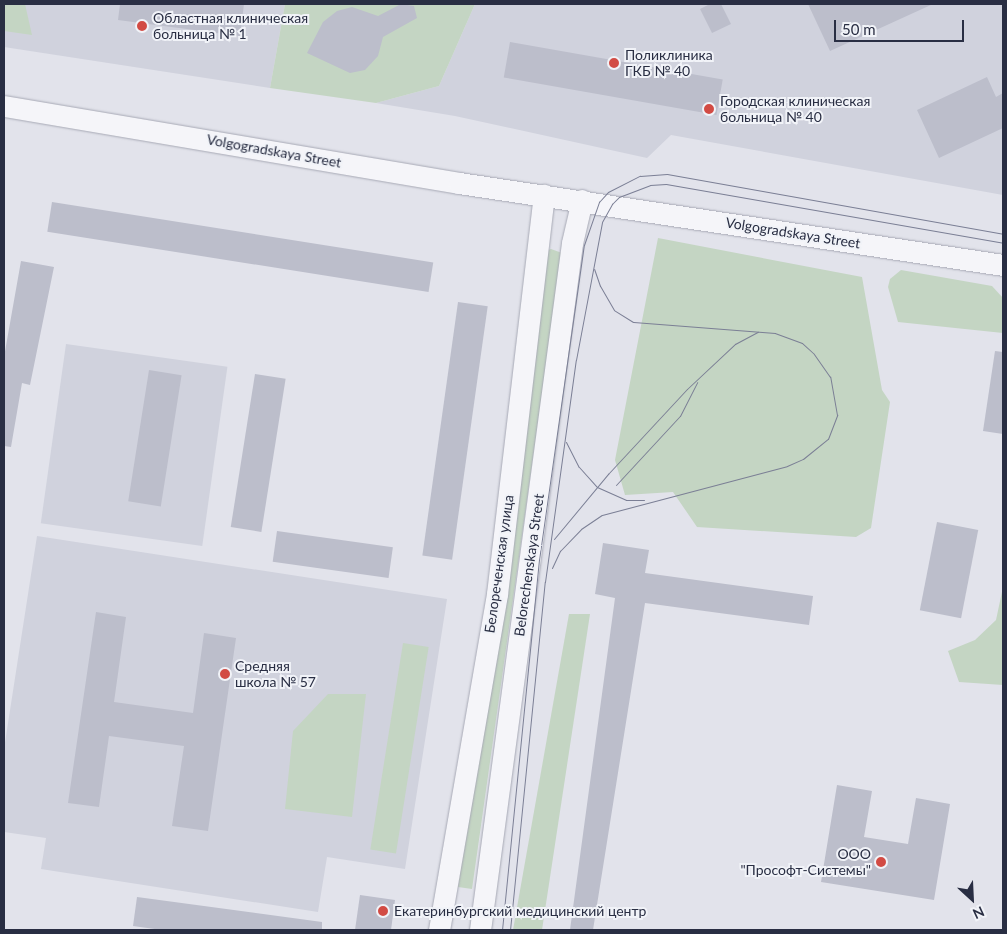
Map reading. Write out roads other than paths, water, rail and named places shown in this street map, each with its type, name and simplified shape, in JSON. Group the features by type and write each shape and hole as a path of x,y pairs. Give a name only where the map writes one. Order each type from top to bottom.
{"street":[{"name":"Volgogradskaya Street","path":"4,106 544,195 1003,265"},
{"name":"Белореченская улица","path":"439,930 497,594 544,195"},
{"name":"Belorechenskaya Street","path":"480,930 572,243 582,200"}],"tram line":[{"path":"502,930 539,560 584,245 599,202 608,192 640,176 667,174 1003,234"},
{"path":"510,930 545,582 576,360 602,222 612,204 619,197 650,185 666,184 1003,243"},
{"path":"552,568 560,551 581,529 602,515 787,466 803,459 828,439 837,415 830,377 813,353 802,343 775,333 633,322 614,310 600,286 594,269"},
{"path":"554,539 608,474 687,389 735,344 758,332"},
{"path":"616,485 680,416 697,382"},
{"path":"566,442 579,467 597,487 626,500 644,500"}],"place":[{"name":"Областная клиническая больница № 1","path":"142,26"},
{"name":"Поликлиника ГКБ № 40","path":"614,63"},
{"name":"Городская клиническая больница № 40","path":"709,109"},
{"name":"Средняя школа № 57","path":"225,674"},
{"name":"ООО \"Прософт-Системы\"","path":"881,862"},
{"name":"Екатеринбургский медицинский центр","path":"383,911"}]}
